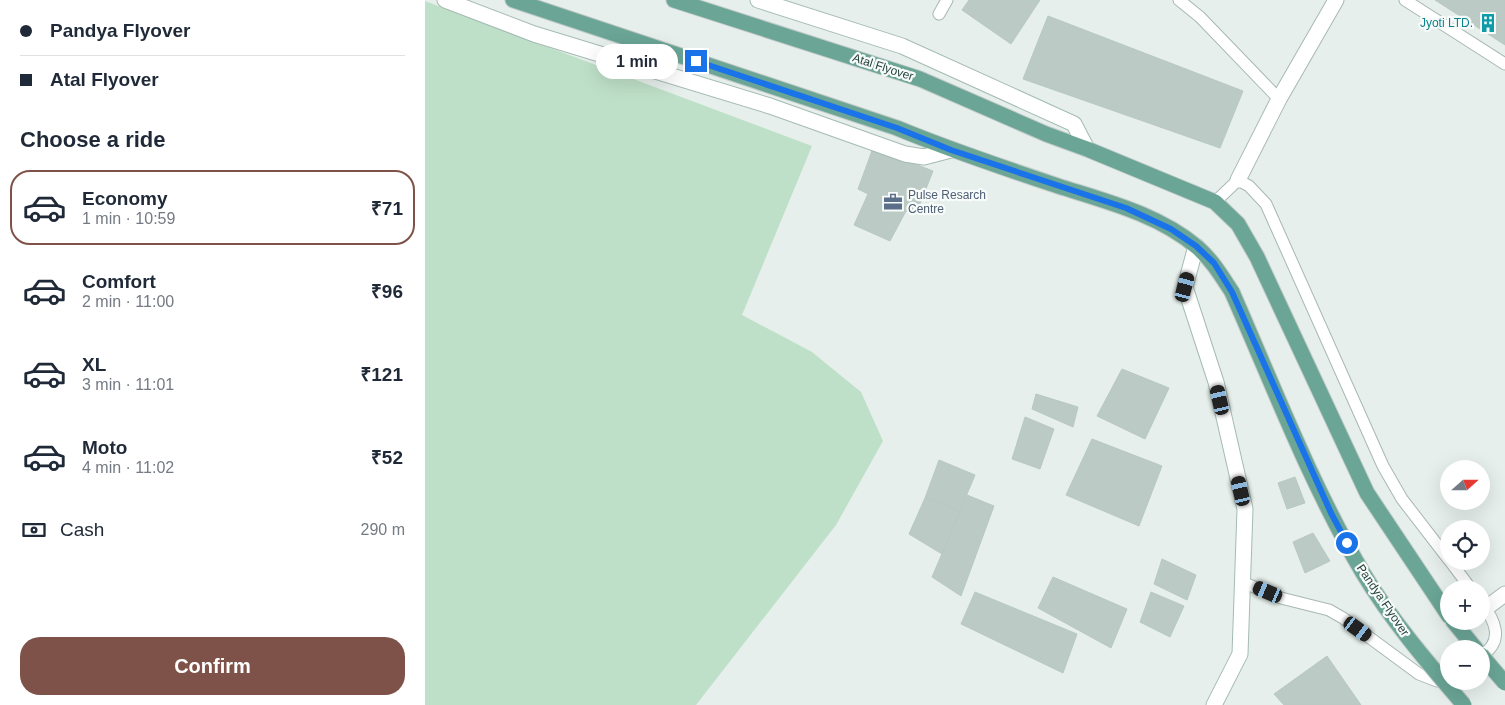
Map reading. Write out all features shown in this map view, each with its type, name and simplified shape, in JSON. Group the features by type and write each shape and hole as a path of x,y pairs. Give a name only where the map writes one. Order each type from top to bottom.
{"main road":[{"path":"513,0 897,128 951,150"},
{"name":"Atal Flyover","path":"674,0 920,79 1045,134 1087,149 1215,202"},
{"name":"Pandya Flyover","path":"951,150 1126,208 1171,229 1196,246 1214,263 1232,292 1331,513 1364,574 1409,638 1464,705"},
{"path":"1215,202 1239,224 1257,257 1367,493 1440,602"},
{"path":"1460,630 1469,640"},
{"path":"1490,666 1505,683"}],"street":[{"path":"445,0 533,34 770,106 905,154 924,157 951,150"},
{"path":"758,0 902,46 1074,124 1087,149"},
{"path":"1238,180 1279,99 1336,0"},
{"path":"1196,246 1185,287 1216,382 1245,509 1239,654 1214,705"},
{"path":"1490,602 1505,594"}],"lane":[{"path":"939,14 947,0"},
{"path":"1179,0 1200,17 1279,99"},
{"path":"1405,0 1505,64"},
{"path":"1215,202 1238,180 1249,186 1266,204 1383,466 1402,499 1440,548"},
{"path":"1457,570 1464,580"},
{"path":"1242,582 1281,598 1329,610 1419,674 1440,679"},
{"path":"1490,616 1497,628 1495,642 1490,647"}],"green space":[{"path":"425,1 812,146 742,315 812,352 861,392 883,441 836,525 696,705 425,705"}],"building":[{"path":"969,0 1040,0 1011,44 962,10"},
{"name":"Jyoti LTD.","path":"1435,0 1505,0 1505,45"},
{"path":"1048,16 1243,91 1220,148 1023,79"},
{"name":"Pulse Resarch Centre","path":"873,148 933,171 916,214 906,211 890,241 854,225 868,194 858,189"},
{"path":"1122,369 1169,388 1145,439 1097,416"},
{"path":"1036,394 1078,407 1073,427 1032,409"},
{"path":"1025,417 1054,429 1040,469 1012,459"},
{"path":"1092,439 1162,466 1139,526 1066,495"},
{"path":"939,460 975,475 960,511 925,498"},
{"path":"1295,477 1305,503 1287,509 1278,483"},
{"path":"967,495 994,506 961,596 932,577"},
{"path":"925,498 960,511 942,554 909,534"},
{"path":"1313,533 1330,561 1305,573 1293,542"},
{"path":"1162,559 1196,575 1187,600 1154,584"},
{"path":"1053,577 1127,609 1111,648 1038,608"},
{"path":"975,592 1077,634 1063,673 961,624"},
{"path":"1151,592 1184,606 1170,637 1140,622"},
{"path":"1327,656 1361,705 1284,705 1274,694"}],"place":[{"name":"Jyoti LTD.","path":"1488,23"},
{"name":"Pulse Resarch Centre","path":"893,202"}],"route":[{"path":"696,61 897,128 951,150 1126,208 1171,229 1196,246 1214,263 1232,292 1331,513 1347,543"}]}
